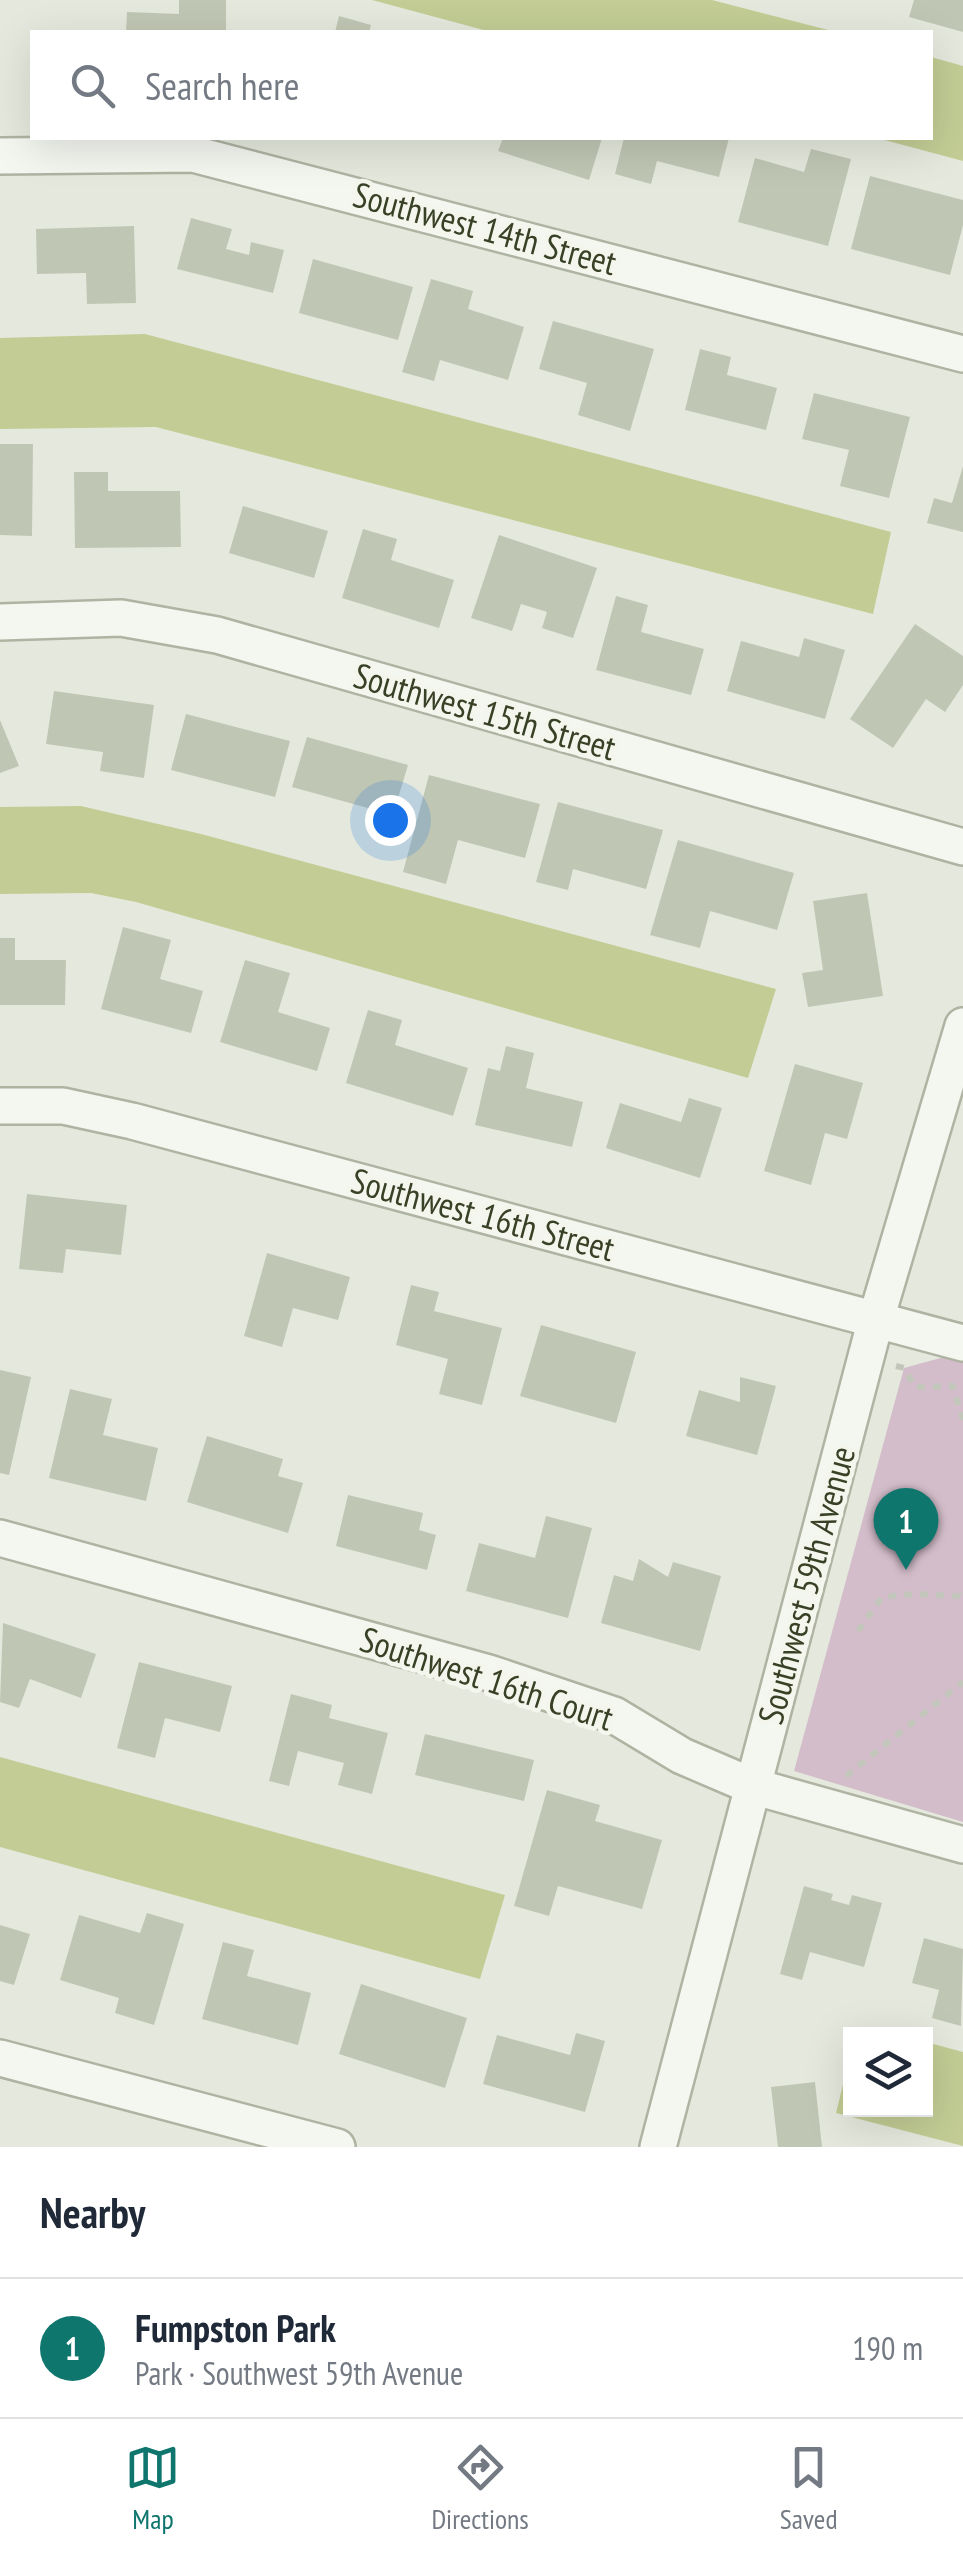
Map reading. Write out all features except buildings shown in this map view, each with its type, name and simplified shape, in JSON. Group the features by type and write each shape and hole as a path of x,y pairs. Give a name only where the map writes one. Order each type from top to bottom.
{"street":[{"name":"Southwest 14th Street","path":"0,156 193,154 963,354"},
{"name":"Southwest 15th Street","path":"0,622 121,618 217,634 963,847"},
{"name":"Southwest 59th Avenue","path":"658,2147 876,1319 963,1026"},
{"name":"Southwest 16th Street","path":"0,1106 63,1106 132,1121 963,1342"},
{"name":"Southwest 16th Court","path":"0,1538 489,1672 614,1714 682,1756 752,1786 963,1845"},
{"path":"0,2058 337,2147"}],"path":[{"path":"866,1356 904,1368 915,1388 953,1386 963,1420"},
{"path":"858,1631 882,1597 916,1594 960,1596 963,1600"},
{"path":"846,1776 963,1682"}],"shaded area":[{"path":"372,0 712,0 828,30 484,30"},
{"path":"933,58 963,66 963,161 884,140 933,140"},
{"path":"145,334 891,532 873,614 156,427 0,429 0,338"},
{"path":"81,806 201,834 776,989 748,1078 136,902 91,893 0,894 0,807"},
{"path":"944,1357 963,1362 963,1822 794,1771 904,1368"},
{"path":"0,1757 505,1895 480,1979 0,1847"},
{"path":"933,2044 963,2052 963,2146 851,2117 933,2117"},
{"path":"843,2084 843,2115 836,2113"}],"place":[{"name":"Fumpston Park","path":"906,1570"}]}
